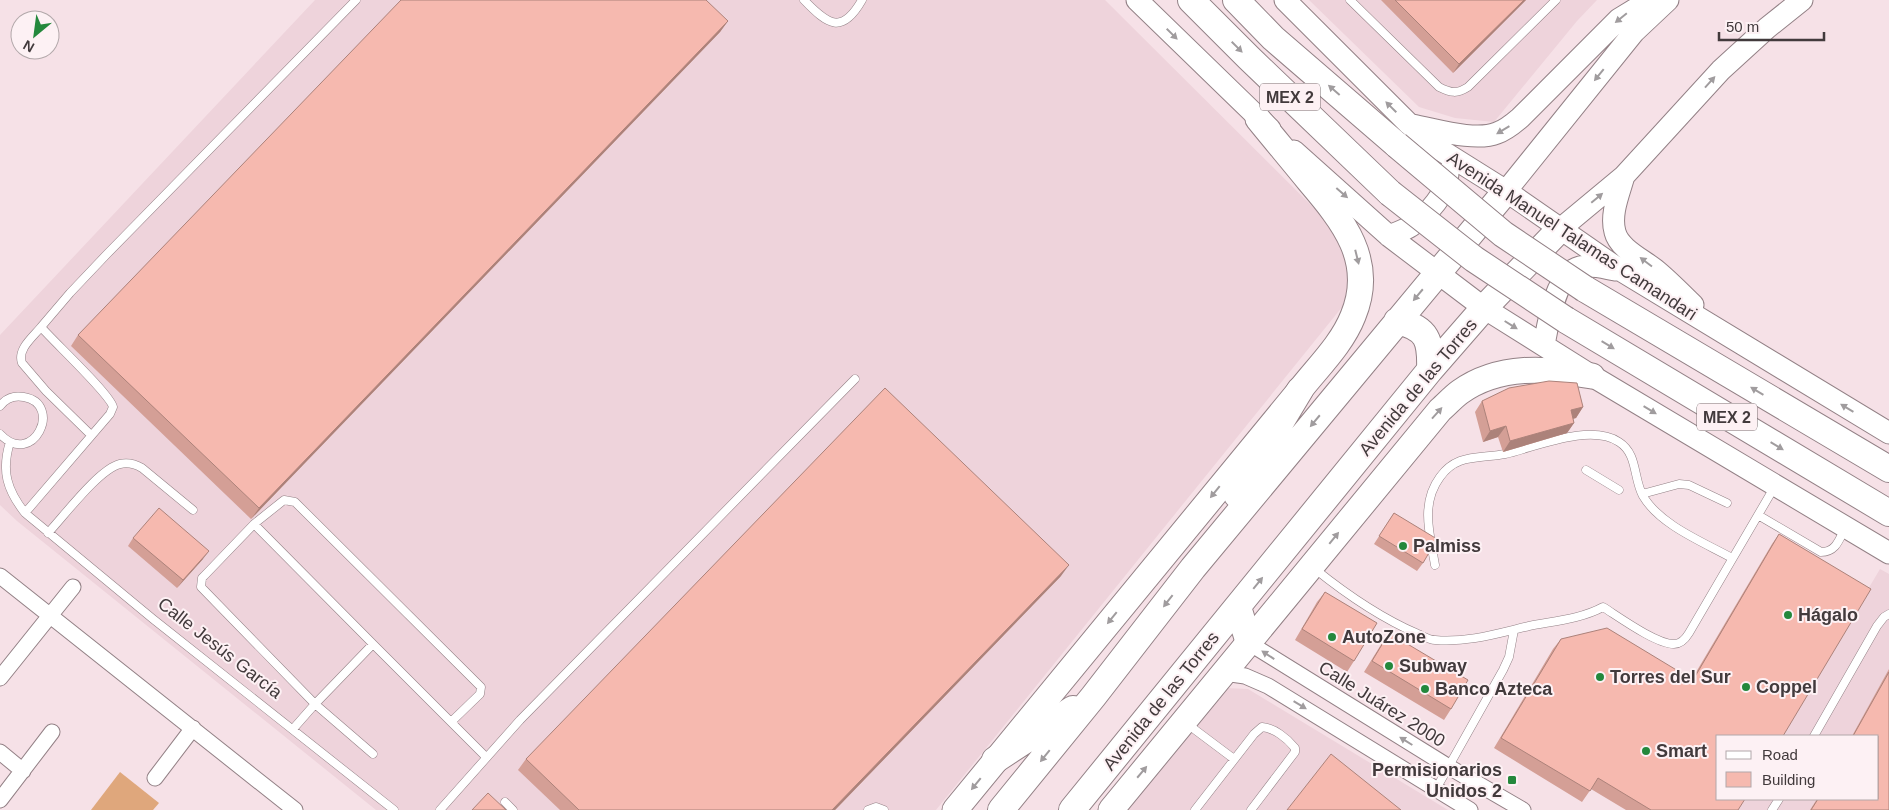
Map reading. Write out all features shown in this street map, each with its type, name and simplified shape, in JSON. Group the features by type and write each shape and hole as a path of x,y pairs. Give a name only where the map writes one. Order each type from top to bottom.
{"highway":[{"name":"MEX 2","path":"1191,0 1390,193 1474,260 1566,320 1889,513"},
{"name":"MEX 2","path":"1236,0 1273,38 1403,135 1503,234 1585,288 1889,469"},
{"path":"1001,810 1093,697 1193,568 1506,191"},
{"name":"Avenida de las Torres","path":"1072,810 1430,370 1484,308 1560,230"},
{"path":"1397,321 1415,327 1426,336 1431,349 1430,370"},
{"path":"1193,568 1300,390"},
{"path":"1238,606 1249,643"},
{"path":"995,760 1093,697"}],"main road":[{"path":"1138,0 1258,119 1389,236 1484,308 1592,376 1889,553"},
{"name":"Avenida Manuel Talamas Camandari","path":"1285,0 1403,135 1439,149 1506,191 1620,270 1889,433"},
{"name":"Avenida de las Torres","path":"1560,230 1624,176 1721,70 1767,28 1802,0"},
{"path":"1403,135 1473,136 1495,134 1504,130 1520,118 1619,19 1642,4 1666,1"},
{"path":"1506,191 1634,32 1666,1"},
{"path":"955,810 1300,390 1341,338 1353,318 1362,283 1359,259 1346,227 1258,119"},
{"path":"1389,236 1411,226 1429,210 1446,188 1448,173 1439,149"},
{"path":"1624,176 1614,218 1614,231 1617,239 1669,281 1720,332"},
{"path":"1544,345 1554,304 1562,283 1568,274 1582,266 1620,270"},
{"name":"Avenida de las Torres","path":"1111,810 1440,410 1461,391 1501,374 1526,370 1545,369 1592,376"}],"street":[{"path":"0,576 295,810"},
{"path":"0,678 73,587"},
{"name":"Calle Juárez 2000","path":"1249,643 1449,767 1523,810"},
{"path":"1224,673 1245,676 1268,686 1470,810"},
{"path":"155,778 193,728"},
{"path":"0,800 52,732"},
{"path":"0,752 23,771"}],"lane":[{"path":"91,434 46,391 22,362 20,358 23,349 107,254 356,0"},
{"path":"804,0 819,15 828,21 837,23 846,21 854,13 862,0"},
{"path":"1350,0 1439,87 1449,92 1459,92 1468,87 1556,0"},
{"path":"25,513 110,414 113,407 112,403 41,327"},
{"path":"440,810 486,757 568,670 855,378"},
{"path":"0,406 9,398 22,396 35,401 42,413 43,426 36,438 23,444 10,442 0,434"},
{"path":"1435,564 1428,518 1429,498 1440,476 1451,466 1458,462 1503,454 1580,435 1607,436 1620,442 1634,463 1642,494 1659,515 1679,529 1732,558"},
{"name":"Calle Jesús García","path":"10,442 6,454 5,467 8,484 13,498 25,513 153,619 394,810"},
{"path":"48,533 92,483 109,469 120,464 133,463 142,468 193,510"},
{"path":"1586,470 1619,490"},
{"path":"1642,494 1679,484 1689,485 1727,503"},
{"path":"1311,566 1382,616 1399,626 1433,640 1453,641 1487,636 1583,615 1603,607 1660,640 1674,644 1685,639 1690,633 1776,485"},
{"path":"373,754 315,704 201,587 202,578 254,524 284,500 295,502 482,687 480,694 451,722"},
{"path":"1758,515 1821,552 1832,550 1846,527"},
{"path":"254,524 486,757"},
{"path":"1815,735 1877,626 1889,614"},
{"path":"1436,789 1510,657 1514,630"},
{"path":"293,729 373,644"},
{"path":"1184,722 1234,760"},
{"path":"1195,810 1254,734 1262,727 1268,728 1295,748 1289,760 1251,810"},
{"path":"505,802 512,810"},
{"path":"868,810 876,808 884,810"}],"shaded area":[{"path":"315,0 1105,0 1331,225 1345,250 1349,271 1347,301 936,810 376,810 17,521 0,505 0,335"},
{"path":"1309,0 1597,0 1577,21 1494,122 1455,118 1419,107"},
{"path":"1880,569 1889,574 1889,810 1737,810 1743,800 1879,800 1879,735 1782,735"},
{"path":"1226,688 1248,689 1448,810 1125,810"},
{"path":"120,772 159,803 153,810 91,810"}],"building":[{"path":"401,0 706,0 728,21 259,508 78,335"},
{"path":"1395,0 1524,0 1459,64"},
{"path":"1549,381 1577,383 1583,407 1571,410 1574,423 1510,441 1506,426 1490,431 1482,401 1509,388"},
{"path":"885,388 1069,565 832,810 579,810 526,759"},
{"path":"159,508 209,551 183,580 133,538"},
{"name":"Palmiss","path":"1394,513 1437,539 1423,563 1379,536"},
{"name":"Torres del Sur","path":"1779,534 1871,589 1784,735 1716,735 1716,800 1744,800 1738,810 1651,810 1598,778 1590,791 1501,738 1561,639 1607,628 1693,680"},
{"name":"AutoZone","path":"1325,592 1377,623 1354,661 1302,629"},
{"path":"1389,633 1468,680 1451,709 1372,661"},
{"path":"1889,672 1889,810 1811,810 1817,800 1879,800 1879,735 1854,735"},
{"path":"1331,754 1401,810 1287,810"},
{"path":"488,793 506,810 472,810"}],"place":[{"name":"Palmiss","path":"1403,546"},
{"name":"Hágalo","path":"1788,615"},
{"name":"AutoZone","path":"1332,637"},
{"name":"Subway","path":"1389,666"},
{"name":"Torres del Sur","path":"1600,677"},
{"name":"Coppel","path":"1746,687"},
{"name":"Banco Azteca","path":"1425,689"},
{"name":"Smart","path":"1646,751"},
{"name":"Permisionarios Unidos 2","path":"1512,780"}]}
